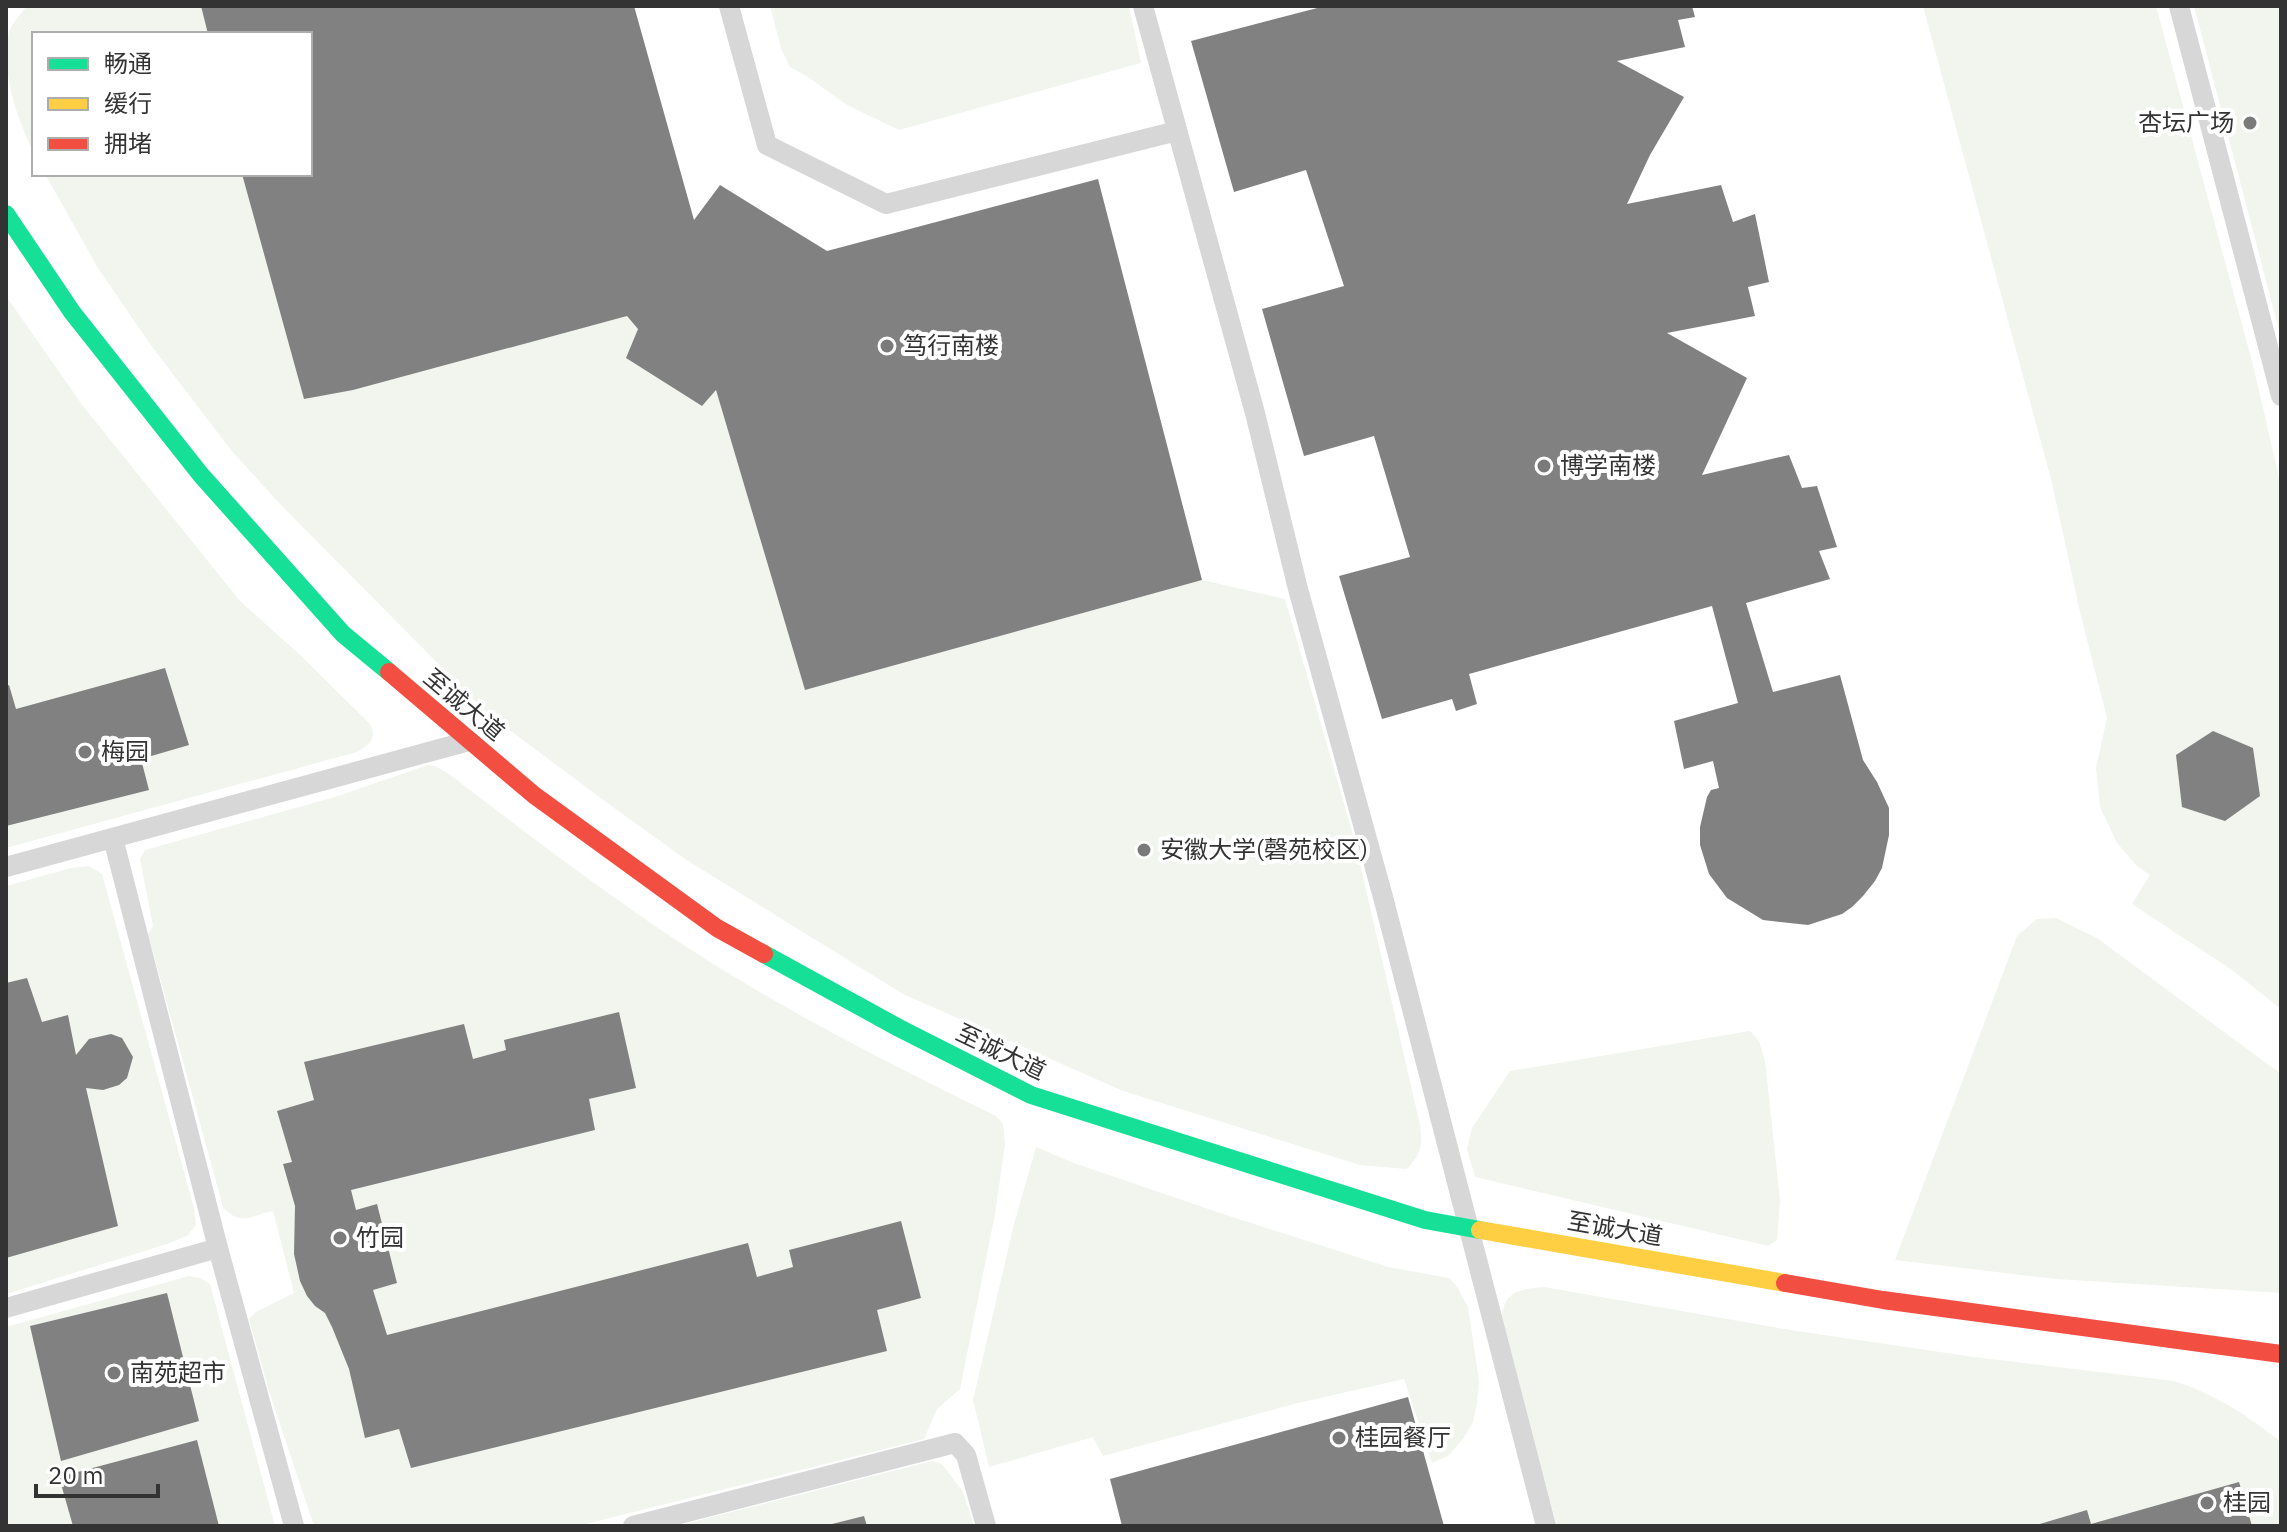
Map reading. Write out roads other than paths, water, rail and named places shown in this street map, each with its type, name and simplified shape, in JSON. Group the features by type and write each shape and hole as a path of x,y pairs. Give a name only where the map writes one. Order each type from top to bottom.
{"street":[{"name":"至诚大道","path":"6,214 72,312 201,475 343,634 534,795 717,928 899,1028 1031,1095 1425,1220 1883,1300 2281,1354"}],"lane":[{"path":"729,6 767,145 886,204 1177,131"},
{"path":"1143,6 1255,413 1298,589 1383,897 1546,1526"},
{"path":"2179,6 2281,396"},
{"path":"6,867 470,741"},
{"path":"113,838 218,1248 294,1526"},
{"path":"6,1308 218,1248"},
{"path":"633,1526 955,1443 966,1455 986,1526"}],"place":[{"name":"杏坛广场","path":"2250,123"},
{"name":"笃行南楼","path":"887,346"},
{"name":"博学南楼","path":"1544,466"},
{"name":"梅园","path":"85,752"},
{"name":"安徽大学(磬苑校区)","path":"1144,850"},
{"name":"竹园","path":"340,1238"},
{"name":"南苑超市","path":"114,1373"},
{"name":"桂园餐厅","path":"1339,1438"},
{"name":"桂园","path":"2207,1503"}]}
